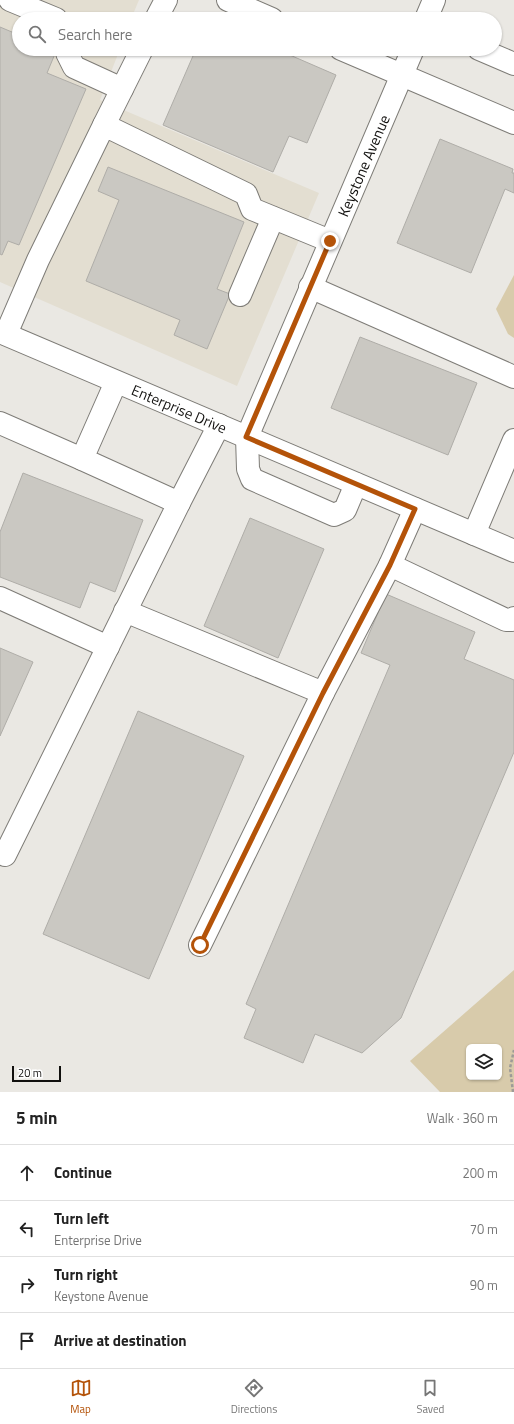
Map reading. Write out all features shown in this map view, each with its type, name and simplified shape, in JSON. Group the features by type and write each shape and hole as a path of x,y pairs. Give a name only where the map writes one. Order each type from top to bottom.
{"street":[{"path":"10,0 39,12"},
{"path":"160,12 166,0"},
{"path":"228,0 256,12"},
{"path":"429,12 434,0"},
{"path":"68,56 74,68 122,89"},
{"path":"3,333 138,56"},
{"path":"357,56 514,124"},
{"name":"Keystone Avenue","path":"246,437 410,56"},
{"path":"495,56 514,64"},
{"path":"104,125 246,194 252,209 330,241"},
{"path":"240,295 273,218"},
{"path":"310,287 514,377"},
{"name":"Enterprise Drive","path":"3,333 474,534 509,543"},
{"path":"82,459 116,382"},
{"path":"0,424 179,503"},
{"path":"5,855 218,425"},
{"path":"246,437 248,470 252,479 334,514 345,510 356,484"},
{"path":"474,534 514,440"},
{"path":"200,945 323,693 390,565 415,509"},
{"path":"390,565 506,620 512,620 514,618"},
{"path":"0,598 108,647"},
{"path":"125,611 323,693"}],"path":[{"path":"513,1092 510,1068 514,1050"}],"shaded area":[{"path":"0,0 139,0 134,12 12,12 12,56 117,56 100,100 319,193 237,386 0,282"},
{"path":"514,275 514,338 508,334 496,309"},
{"path":"514,970 514,1092 440,1092 410,1061"}],"building":[{"path":"0,27 12,32 12,56 54,56 47,73 86,89 19,245 8,241 2,255 0,254"},
{"path":"193,56 292,56 336,75 307,143 289,136 273,172 163,125"},
{"path":"440,139 513,169 512,173 514,173 514,193 505,189 471,273 397,243"},
{"path":"108,167 244,222 217,289 230,294 207,349 174,335 180,320 86,281 119,200 98,191"},
{"path":"360,337 477,383 448,455 331,408"},
{"path":"23,473 143,520 115,592 90,582 80,608 0,577 0,532"},
{"path":"250,518 324,549 278,658 204,626"},
{"path":"386,594 475,632 464,659 514,680 514,752 401,1018 362,1053 315,1034 303,1063 244,1038 256,1009 246,1004 390,665 361,653"},
{"path":"0,648 33,662 0,736"},
{"path":"138,711 244,756 149,979 43,934"}],"route":[{"path":"200,945 323,693 390,565 415,509 246,437 330,241"}]}
